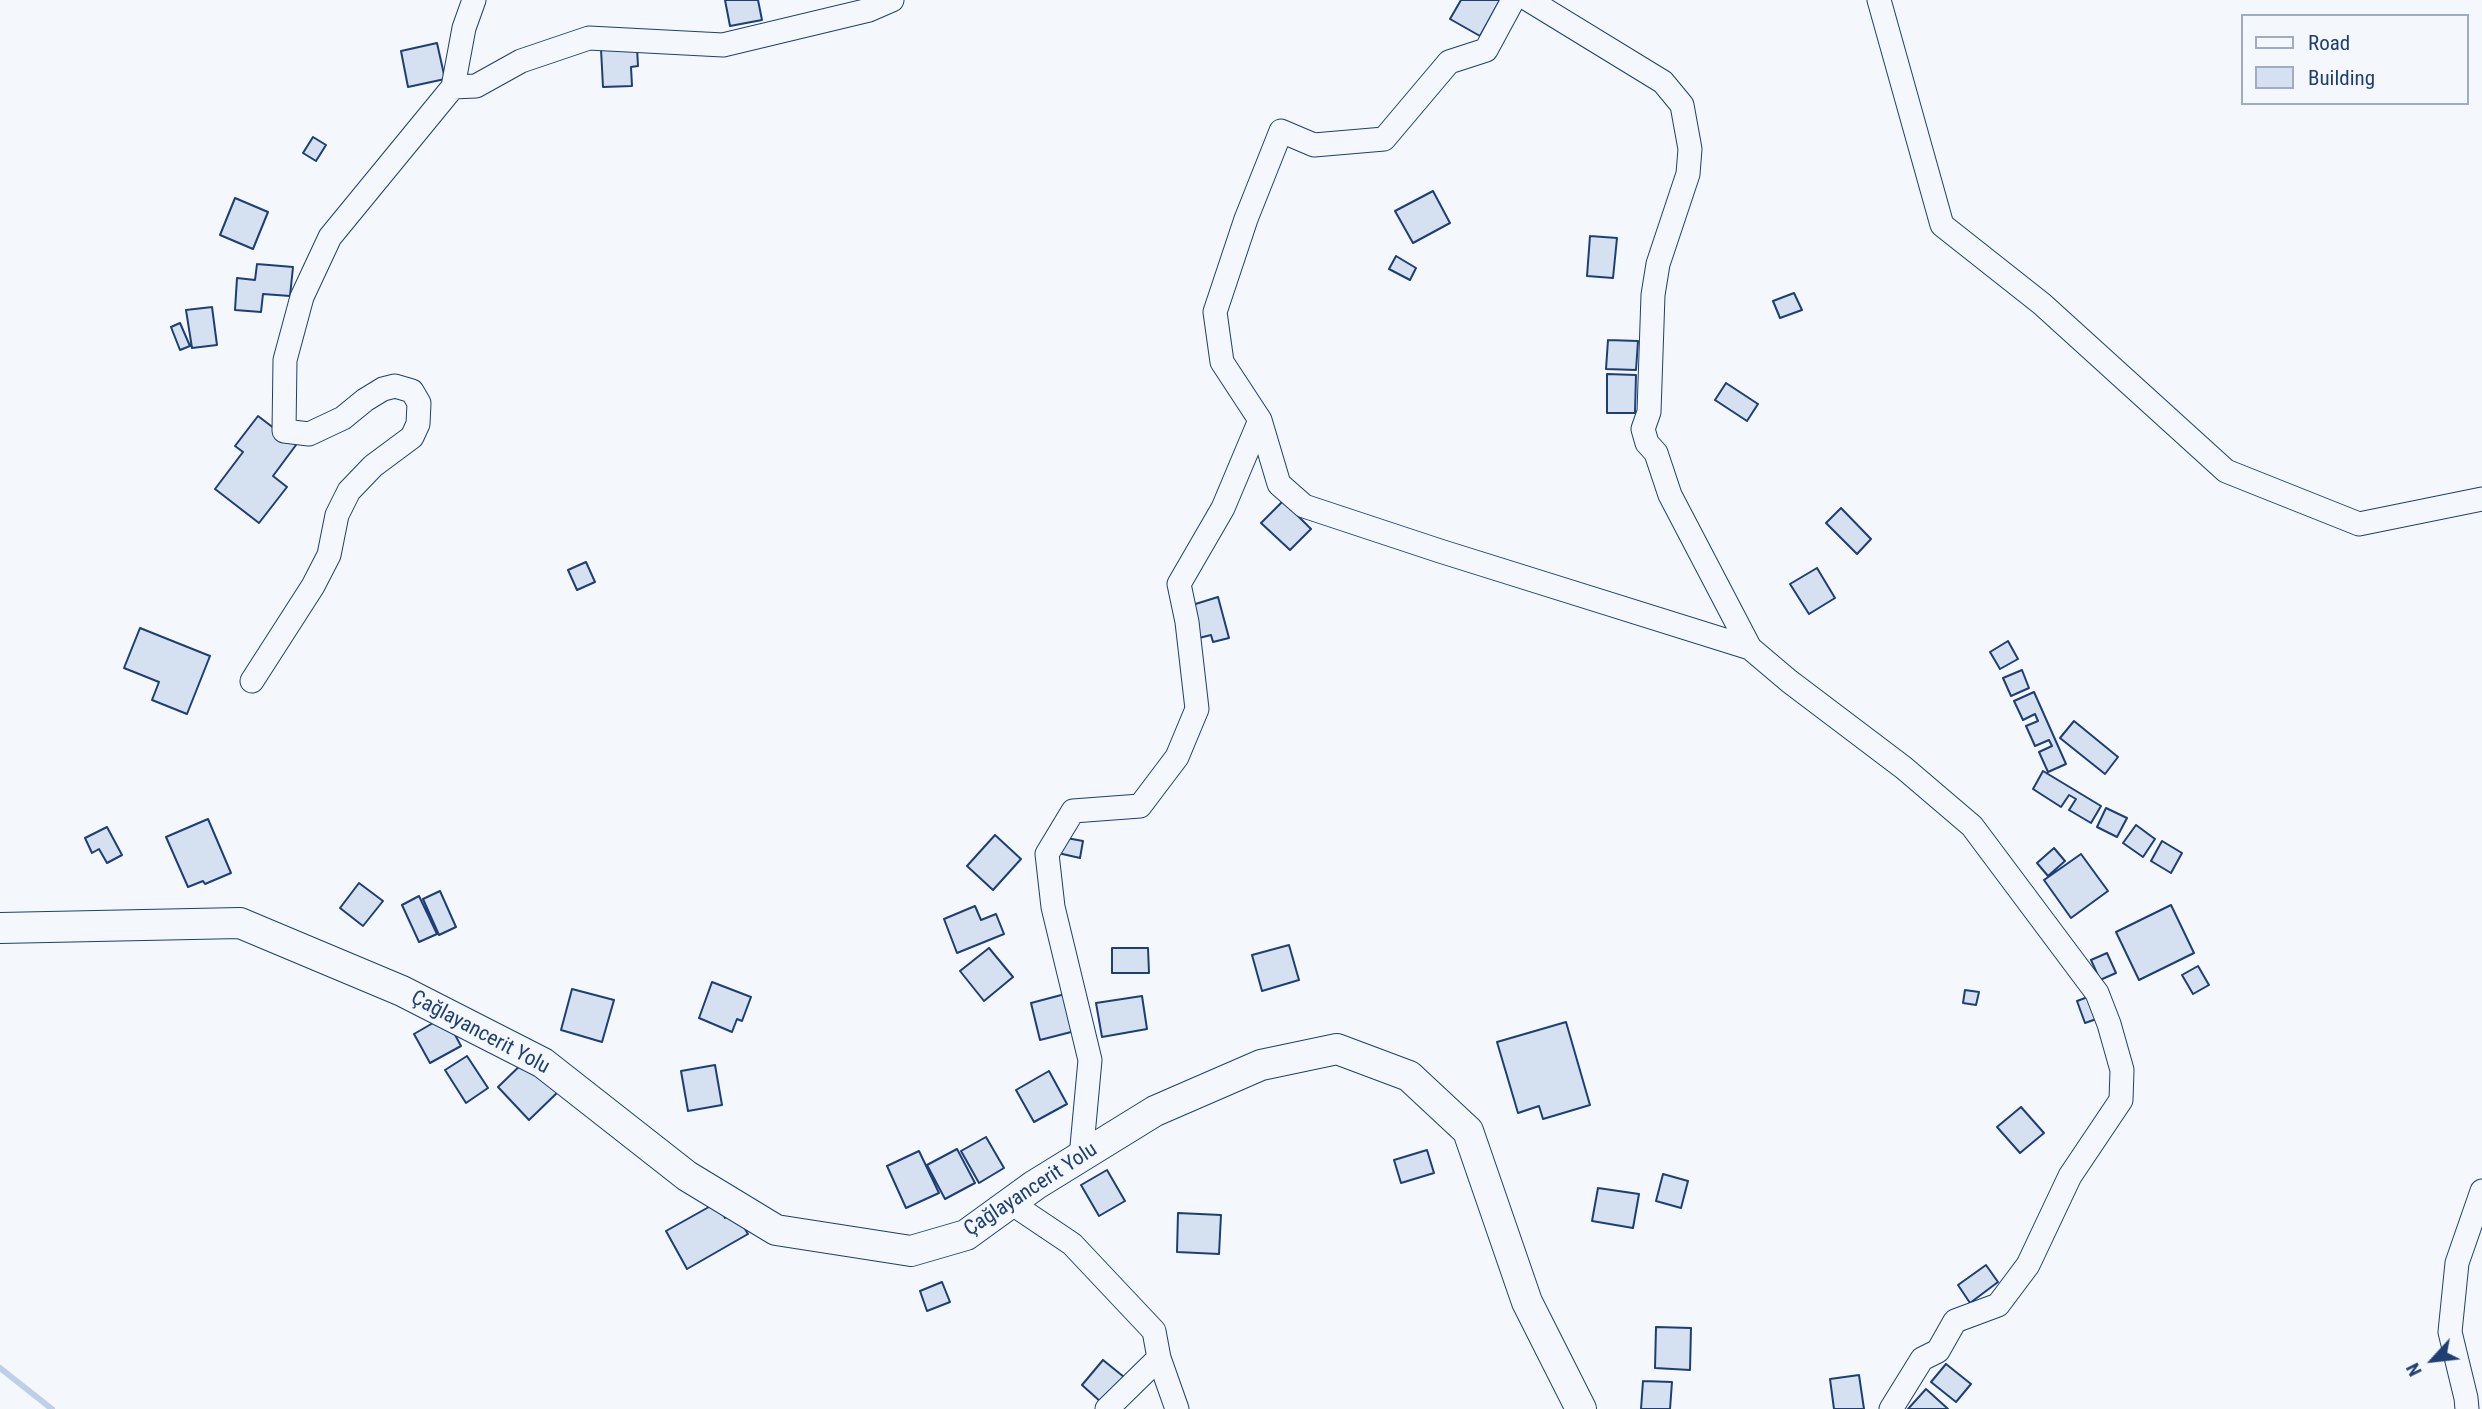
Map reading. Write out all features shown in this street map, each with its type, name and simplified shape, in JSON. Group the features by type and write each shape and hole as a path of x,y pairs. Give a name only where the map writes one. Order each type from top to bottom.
{"main road":[{"name":"Çağlayancerit Yolu","path":"0,928 240,923 402,991 543,1063 687,1176 776,1230 911,1251 967,1235 1011,1203 1155,1111 1261,1065 1337,1049 1409,1076 1468,1131 1527,1302 1581,1409"}],"street":[{"path":"252,681 313,586 329,555 337,515 349,491 373,466 412,437 418,424 419,403 412,391 395,386 383,389 343,418 309,434 284,431 285,360 302,297 330,237 453,87 464,28 474,0"},
{"path":"453,87 476,86 521,61 589,38 723,45 869,10 892,0"},
{"path":"1513,0 1486,50 1449,62 1384,139 1314,145 1281,131 1246,219 1215,312 1222,362 1260,420 1279,484 1304,506 1751,648"},
{"path":"1529,0 1663,82 1682,105 1690,149 1688,174 1658,264 1653,295 1649,412 1643,429 1647,443 1657,453 1670,495 1751,648 1789,681 1904,768 1972,826 2097,993 2122,1070 2121,1100 2070,1176 2028,1265 1998,1305 1955,1321 1938,1351 1922,1359 1891,1409"},
{"path":"1879,0 1942,225 2042,304 2226,471 2359,524 2482,499"},
{"path":"1082,1157 1090,1060 1053,907 1047,854 1073,811 1140,806 1178,757 1197,709 1187,622 1179,584 1223,508 1260,420"},
{"path":"2467,1409 2451,1332 2458,1263 2482,1191"},
{"path":"1011,1203 1072,1244 1154,1331 1177,1409"},
{"path":"1107,1409 1160,1358"}],"building":[{"path":"725,0 758,0 762,20 730,26"},
{"path":"1461,0 1500,0 1480,36 1450,19"},
{"path":"437,43 445,79 408,87 401,51"},
{"path":"637,48 638,66 631,67 632,86 603,87 601,49"},
{"path":"313,137 326,145 316,161 303,153"},
{"path":"1433,191 1450,223 1413,243 1395,211"},
{"path":"235,198 268,212 253,249 220,235"},
{"path":"1590,236 1617,238 1613,278 1587,276"},
{"path":"1396,256 1416,268 1410,280 1389,269"},
{"path":"257,264 293,267 290,296 263,294 261,312 235,310 237,278 255,280"},
{"path":"1794,293 1802,310 1780,318 1773,301"},
{"path":"212,307 217,345 192,348 186,310"},
{"path":"180,323 190,346 180,350 171,327"},
{"path":"1608,340 1638,341 1636,370 1606,369"},
{"path":"1607,374 1636,375 1635,413 1607,413"},
{"path":"1726,383 1758,404 1747,421 1715,400"},
{"path":"258,416 296,445 273,476 287,487 259,523 215,489 243,452 235,446"},
{"path":"1283,501 1311,529 1290,550 1261,523"},
{"path":"1841,508 1871,539 1857,554 1826,523"},
{"path":"586,562 595,582 577,590 568,570"},
{"path":"1817,568 1835,598 1809,614 1790,584"},
{"path":"1218,597 1229,638 1213,642 1211,635 1199,638 1189,606"},
{"path":"140,628 210,656 187,714 152,700 159,682 124,668"},
{"path":"2008,641 2018,659 2000,669 1990,652"},
{"path":"2022,670 2029,688 2011,696 2003,678"},
{"path":"2034,692 2066,764 2048,772 2039,752 2052,746 2049,740 2035,746 2026,726 2038,721 2035,714 2023,720 2014,701"},
{"path":"2074,721 2118,757 2105,774 2060,738"},
{"path":"2043,771 2101,806 2091,823 2069,810 2076,799 2069,795 2061,807 2033,789"},
{"path":"2106,808 2127,818 2117,837 2097,827"},
{"path":"208,819 231,873 205,884 203,881 188,887 166,837"},
{"path":"2136,825 2155,839 2143,857 2123,843"},
{"path":"107,827 122,855 107,863 99,849 92,853 85,838"},
{"path":"995,835 1021,859 993,890 967,866"},
{"path":"1061,837 1083,841 1080,858 1058,853"},
{"path":"2162,841 2182,853 2171,873 2151,861"},
{"path":"2054,848 2065,861 2048,876 2037,863"},
{"path":"2081,854 2108,891 2071,918 2044,880"},
{"path":"359,883 383,901 363,926 340,908"},
{"path":"440,891 456,927 439,935 423,899"},
{"path":"419,896 437,934 419,942 402,905"},
{"path":"2171,905 2194,953 2139,980 2116,932"},
{"path":"975,906 981,920 996,914 1004,934 957,953 944,919"},
{"path":"1289,945 1299,980 1262,991 1252,955"},
{"path":"989,948 1013,977 984,1001 960,971"},
{"path":"1112,948 1148,948 1149,973 1112,973"},
{"path":"2107,953 2116,973 2100,980 2091,960"},
{"path":"2198,966 2209,985 2193,994 2182,975"},
{"path":"712,982 751,997 742,1021 737,1019 732,1032 699,1018"},
{"path":"572,989 614,1000 602,1042 561,1030"},
{"path":"1965,990 1979,992 1976,1005 1963,1003"},
{"path":"1069,993 1079,1030 1040,1040 1031,1003"},
{"path":"2096,994 2105,1016 2085,1023 2077,1001"},
{"path":"1142,996 1147,1029 1102,1037 1096,1003"},
{"path":"445,1016 461,1046 430,1063 414,1034"},
{"path":"1566,1022 1590,1105 1543,1119 1539,1106 1518,1113 1497,1042"},
{"path":"467,1056 488,1088 466,1103 445,1070"},
{"path":"529,1057 560,1090 529,1120 498,1087"},
{"path":"715,1065 722,1105 688,1111 681,1071"},
{"path":"1049,1071 1067,1104 1034,1122 1016,1090"},
{"path":"2021,1107 2044,1133 2020,1153 1997,1127"},
{"path":"986,1137 1004,1168 979,1183 961,1151"},
{"path":"957,1149 975,1183 945,1199 927,1165"},
{"path":"1427,1150 1434,1173 1401,1183 1394,1160"},
{"path":"919,1151 939,1193 906,1208 887,1166"},
{"path":"1107,1170 1125,1201 1099,1216 1081,1185"},
{"path":"1663,1174 1688,1181 1681,1208 1656,1201"},
{"path":"1598,1188 1639,1194 1633,1228 1592,1221"},
{"path":"716,1203 725,1218 735,1212 748,1234 687,1269 666,1231"},
{"path":"1178,1213 1221,1215 1219,1254 1177,1252"},
{"path":"1986,1265 1998,1282 1970,1303 1958,1285"},
{"path":"942,1282 950,1302 927,1311 920,1291"},
{"path":"1656,1327 1691,1328 1690,1370 1655,1368"},
{"path":"1103,1360 1124,1377 1102,1403 1082,1385"},
{"path":"1946,1364 1971,1384 1956,1402 1931,1382"},
{"path":"1859,1375 1864,1409 1834,1409 1830,1379"},
{"path":"1643,1381 1672,1382 1670,1409 1641,1409"},
{"path":"1926,1389 1948,1409 1908,1409"}],"waterway":[{"path":"0,1368 52,1409"}]}
